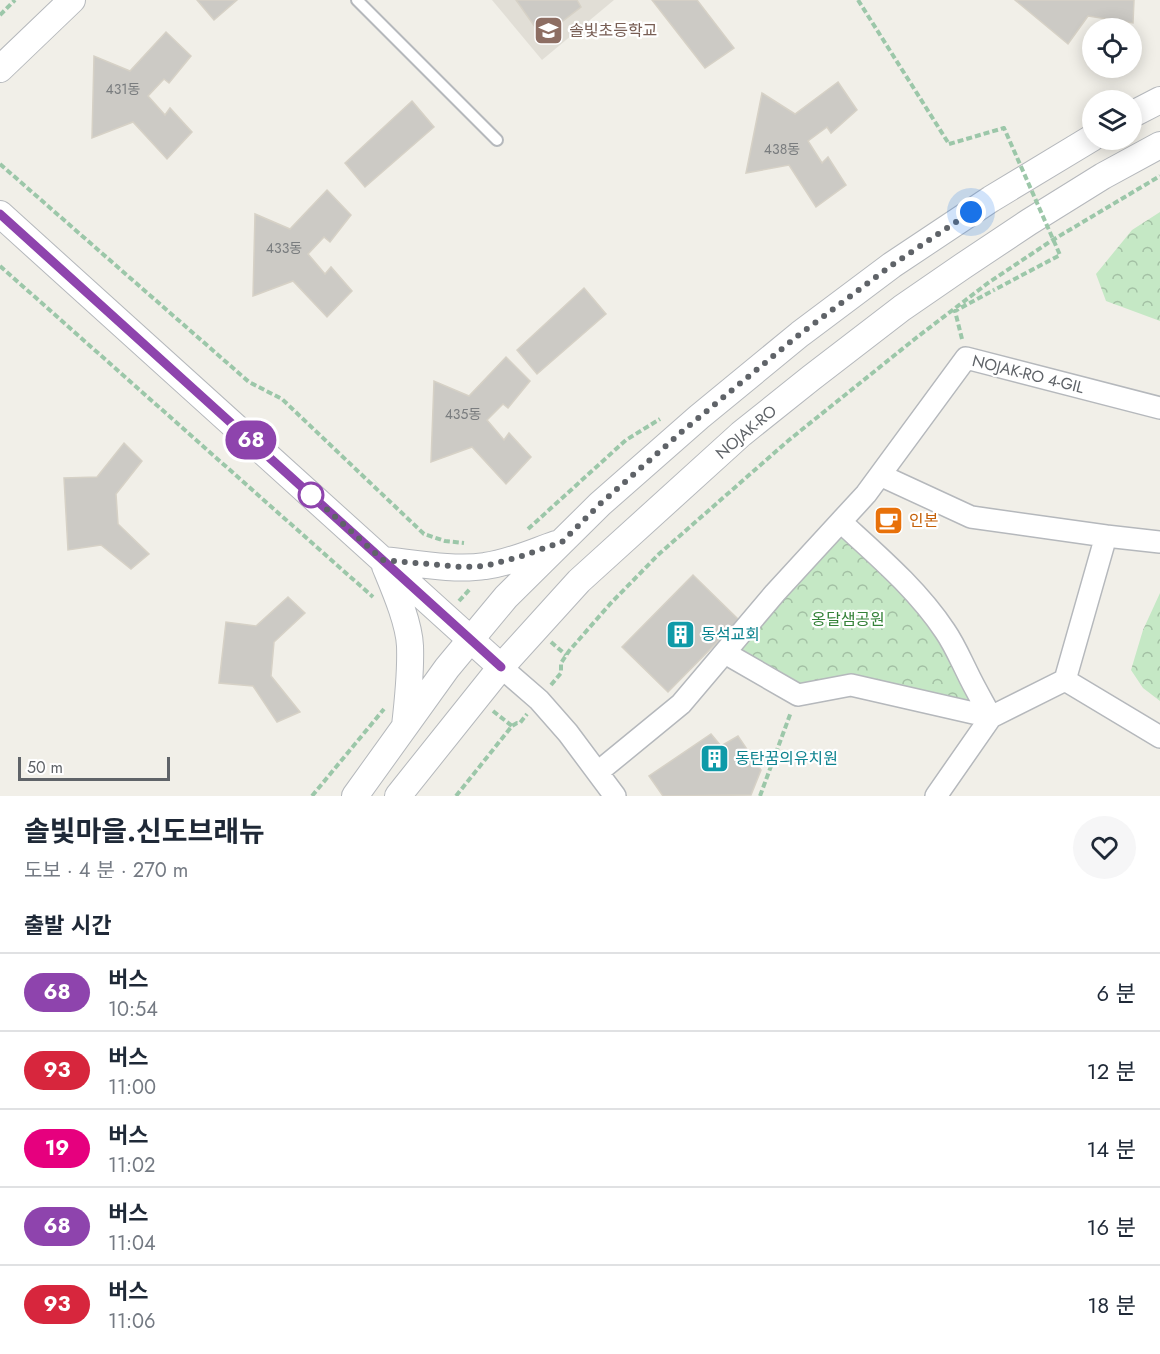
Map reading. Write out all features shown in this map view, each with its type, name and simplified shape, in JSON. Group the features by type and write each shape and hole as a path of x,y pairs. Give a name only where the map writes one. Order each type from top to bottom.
{"street":[{"path":"0,69 72,0"},
{"path":"1142,109 1160,100"},
{"path":"355,796 447,668 506,597 600,504 682,431 800,334 892,265 991,199 1082,144"},
{"name":"NOJAK-RO","path":"398,796 501,667 585,575 741,434 902,308 1029,222 1103,176 1160,145"},
{"path":"0,214 539,700 568,733 615,796"},
{"name":"NOJAK-RO 4-GIL","path":"598,772 681,704 775,593 866,494 966,358 1160,408"},
{"path":"880,475 971,517 1160,542"},
{"path":"841,522 896,572 923,601 957,651 991,717"},
{"path":"936,796 991,717 1065,680 1106,536"},
{"path":"383,560 462,567 485,566 562,542"},
{"path":"562,542 559,559 561,571 572,575 585,575"},
{"path":"383,560 396,593 410,644 405,728"},
{"path":"725,653 798,695 850,685 991,717"},
{"path":"1065,680 1160,737"},
{"path":"405,728 418,718 430,723 435,735 432,752"}],"lane":[{"path":"357,0 497,140"}],"path":[{"path":"0,15 15,0"},
{"path":"858,0 949,144 1004,128 1060,255 955,311 966,358"},
{"path":"1014,161 1023,155"},
{"path":"0,165 249,382 282,399 424,534 445,541 472,544"},
{"path":"561,673 561,663 610,604 659,554 789,440 988,283 1051,241 1160,176"},
{"path":"0,266 376,600"},
{"path":"522,534 626,440 666,416"},
{"path":"760,796 798,695"},
{"path":"312,796 388,705"},
{"path":"456,796 512,726 520,723"}],"shaded area":[{"name":"솔빛초등학교","path":"492,0 614,0 542,60"}],"green space":[{"path":"1160,212 1160,321 1106,301 1096,274 1132,230"},
{"name":"옹달샘공원","path":"843,528 920,603 985,712 852,683 802,692 733,652"},
{"path":"1160,593 1160,701 1143,688 1131,670 1143,630"}],"building":[{"path":"197,0 237,0 214,20"},
{"path":"516,0 577,0 581,7 542,37"},
{"path":"652,0 697,0 734,48 705,68"},
{"path":"1015,0 1134,0 1133,18 1088,16 1082,18 1082,24 1068,44"},
{"path":"166,32 191,56 169,83 164,79 148,96 165,115 170,108 192,132 167,159 133,122 92,138 94,56 130,71"},
{"path":"838,82 857,110 831,133 827,127 808,141 822,163 828,157 846,185 816,207 789,165 746,173 762,93 795,114"},
{"path":"412,101 434,127 365,187 345,163"},
{"path":"327,190 351,215 330,242 324,237 308,254 325,274 331,267 352,291 327,317 293,281 253,296 255,214 290,229"},
{"path":"584,288 606,314 537,374 517,350"},
{"path":"506,357 530,381 508,408 503,404 487,420 504,440 509,433 531,457 506,484 472,447 431,462 434,381 469,396"},
{"path":"124,443 142,461 116,494 118,524 149,554 131,569 101,545 68,550 64,478 97,477"},
{"name":"동석교회","path":"693,575 739,620 668,692 622,647"},
{"path":"288,597 305,613 274,642 271,676 300,712 277,722 253,686 219,683 226,622 256,626"},
{"name":"동탄꿈의유치원","path":"711,734 721,746 738,736 761,770 751,795 663,796 649,776"}],"bus line":[{"name":"68","path":"0,214 501,667"}],"place":[{"name":"솔빛초등학교","path":"548,30"},
{"name":"인본","path":"888,520"},
{"name":"동석교회","path":"680,634"},
{"name":"동탄꿈의유치원","path":"714,758"}],"route":[{"path":"311,495 383,560 462,567 485,566 562,542 600,504 685,429 800,334 892,265 971,212"}]}
